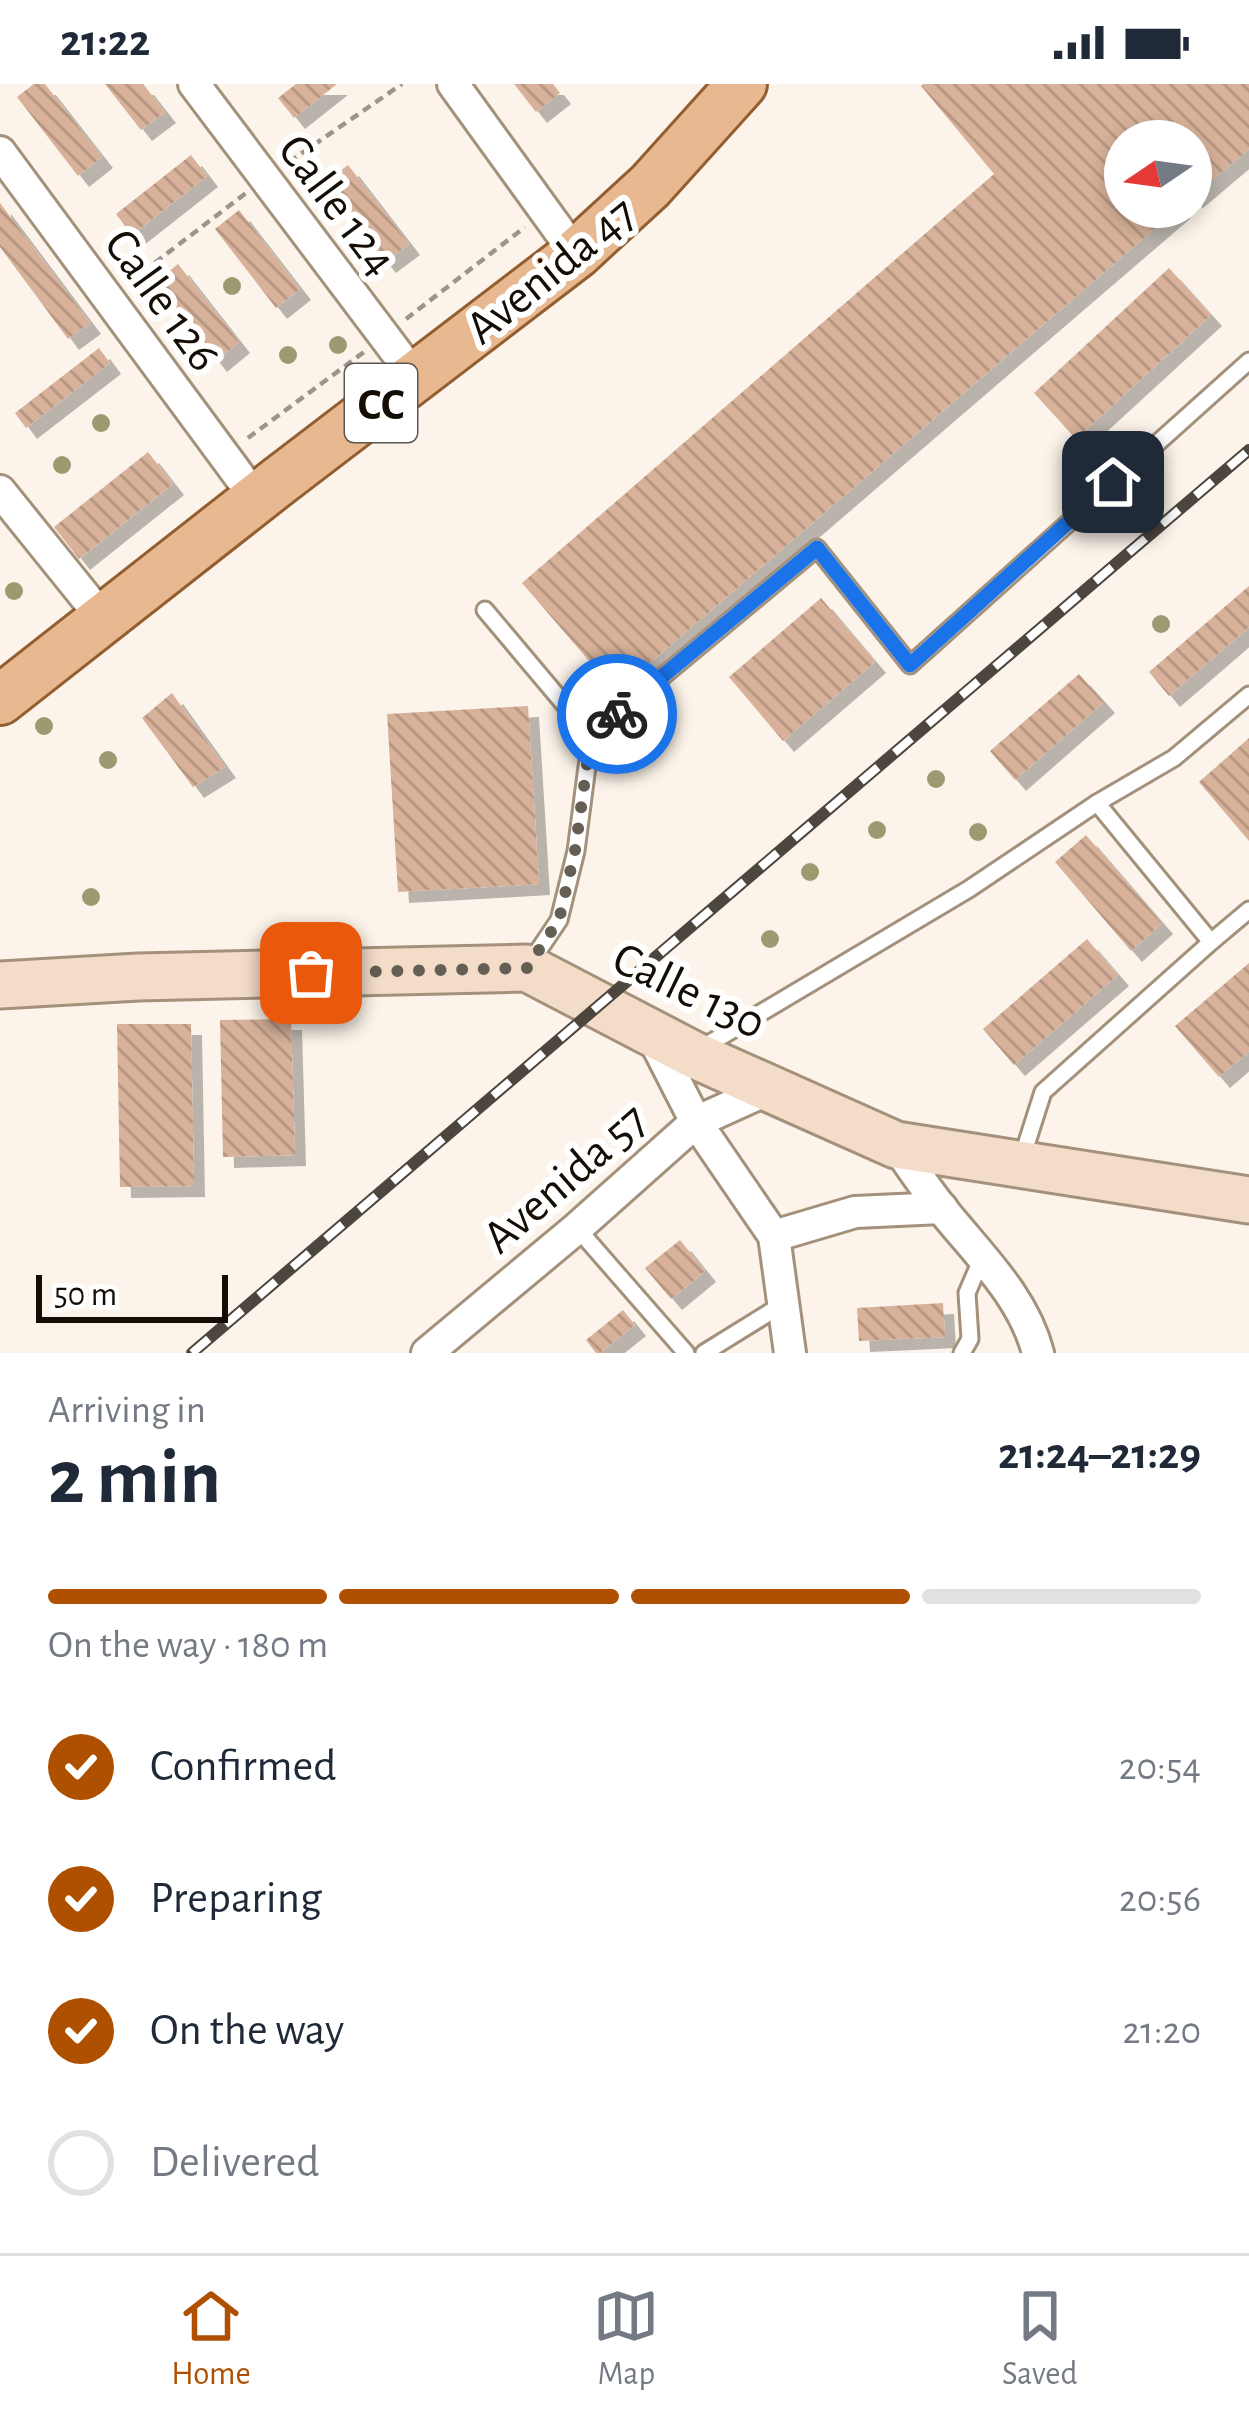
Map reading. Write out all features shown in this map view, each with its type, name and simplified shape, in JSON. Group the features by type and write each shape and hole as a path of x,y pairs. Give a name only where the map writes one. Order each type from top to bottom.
{"main road":[{"name":"Avenida 47","path":"0,700 577,254 650,186 742,84"},
{"name":"Calle 130","path":"0,985 527,968 692,1054 896,1145 1249,1200"}],"street":[{"name":"Calle 124","path":"194,84 415,377"},
{"path":"453,84 577,254"},
{"name":"Calle 126","path":"0,152 257,500"},
{"path":"0,491 104,620"},
{"path":"649,1030 696,1122 775,1237 790,1353"},
{"name":"Avenida 57","path":"427,1353 696,1122 771,1088"},
{"path":"896,1145 1010,1292 1032,1329 1038,1353"},
{"path":"775,1237 855,1212 942,1208"}],"lane":[{"path":"527,968 559,920 575,851 591,736 817,548 910,665 1249,361"},
{"path":"485,610 591,736"},
{"path":"692,1054 969,890 1097,803 1174,758 1249,695"},
{"path":"1097,803 1210,942"},
{"path":"1020,1165 1043,1092 1249,910"},
{"path":"577,1228 686,1353"},
{"path":"962,1353 970,1339 967,1293 982,1258"},
{"path":"704,1353 782,1304"}],"building":[{"path":"34,84 45,84 102,157 78,176 17,97"},
{"path":"105,84 143,84 165,112 141,130"},
{"path":"296,84 337,84 294,118 278,98"},
{"path":"514,84 553,84 560,93 536,112"},
{"path":"1249,84 1249,149 1212,180 1212,120 1104,120 1104,228 1156,228 616,692 522,583 994,174 921,86"},
{"path":"191,155 207,176 132,235 116,214"},
{"path":"348,165 409,244 385,262 324,184"},
{"path":"0,203 90,323 68,339 0,247"},
{"path":"239,210 300,289 276,308 215,229"},
{"path":"178,264 239,342 216,361 155,283"},
{"path":"1169,268 1211,315 1076,439 1034,393"},
{"path":"99,348 110,363 26,428 15,413"},
{"path":"148,452 173,484 79,559 54,527"},
{"path":"1249,586 1249,627 1169,696 1149,672"},
{"path":"821,598 875,662 783,741 729,677"},
{"path":"1079,674 1104,702 1015,780 990,751"},
{"path":"172,693 225,767 193,787 142,718"},
{"path":"528,706 539,884 398,892 387,714"},
{"path":"1249,738 1249,841 1199,782"},
{"path":"1086,835 1162,923 1131,951 1055,862"},
{"path":"1087,939 1118,975 1014,1065 983,1029"},
{"path":"1249,963 1249,1051 1219,1077 1175,1026"},
{"path":"291,1019 295,1155 223,1157 220,1020"},
{"path":"117,1024 191,1024 194,1186 120,1187"},
{"path":"680,1240 705,1271 671,1299 645,1268"},
{"path":"943,1303 945,1337 859,1341 857,1308"},
{"path":"623,1310 635,1325 596,1353 586,1340"}],"railway":[{"path":"192,1353 1249,450"}],"way so far":[{"path":"311,973 527,968 559,920 575,851 591,736 617,714"}],"route":[{"path":"617,714 817,548 910,665 1113,482"}]}
